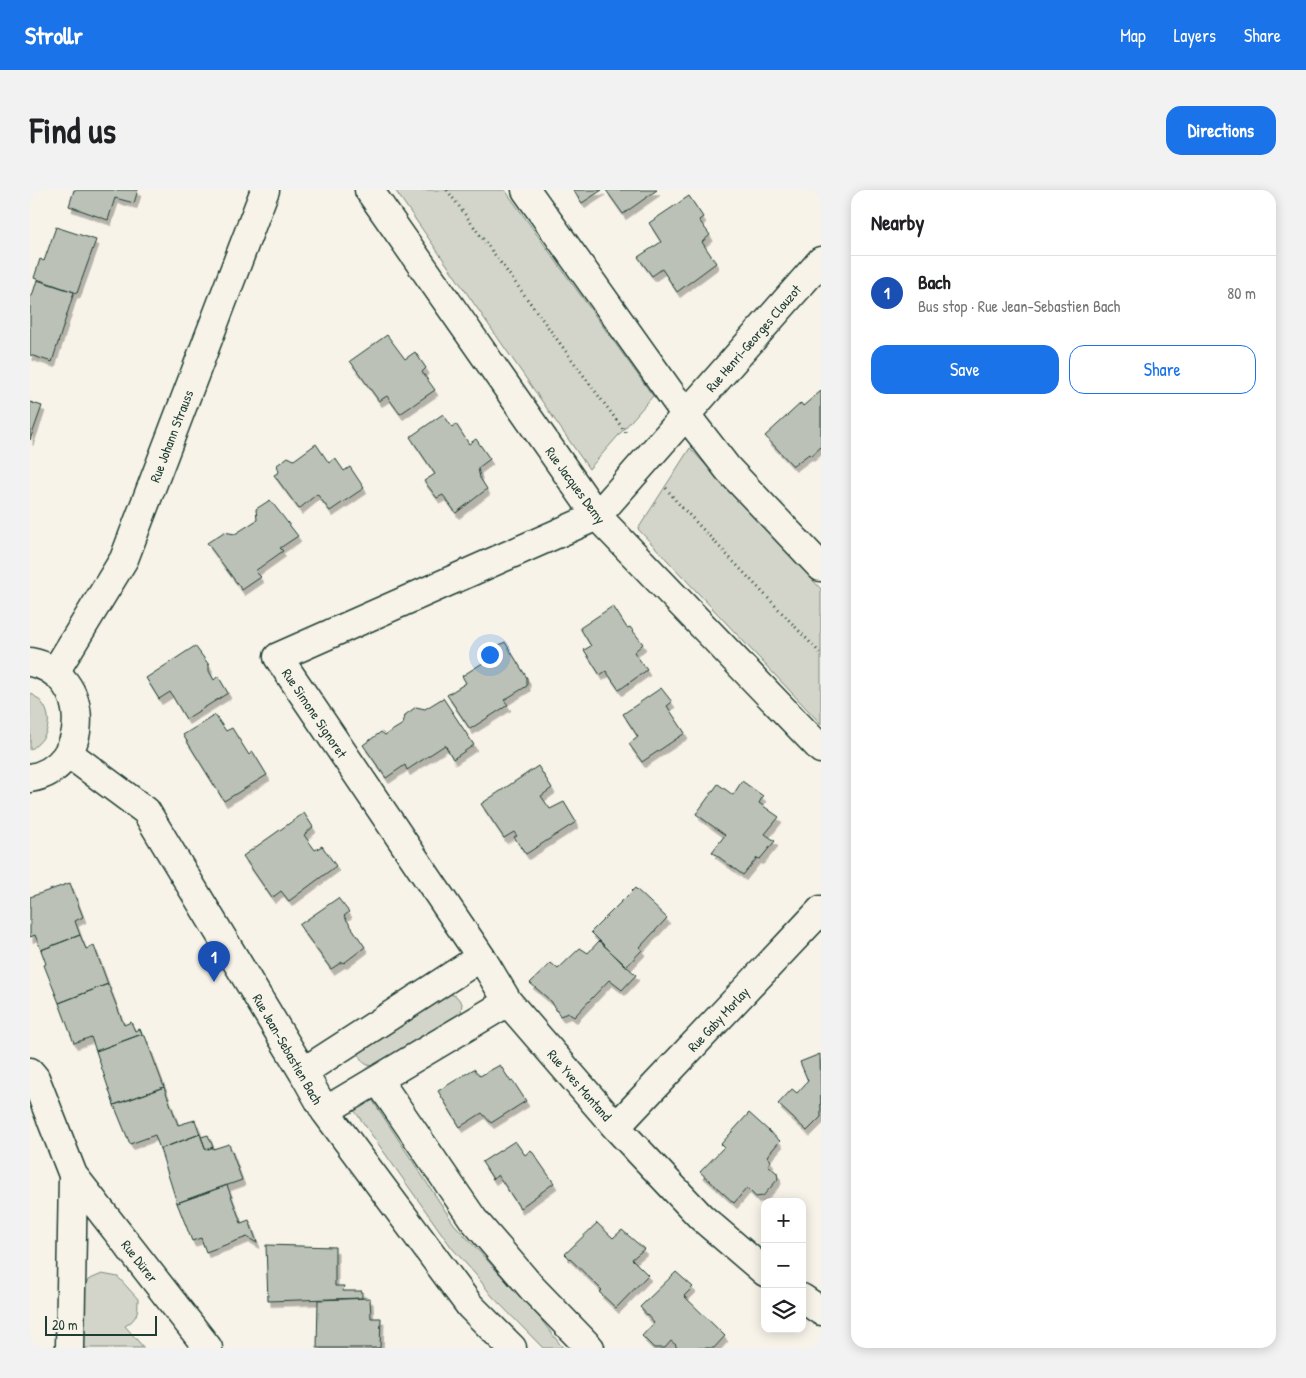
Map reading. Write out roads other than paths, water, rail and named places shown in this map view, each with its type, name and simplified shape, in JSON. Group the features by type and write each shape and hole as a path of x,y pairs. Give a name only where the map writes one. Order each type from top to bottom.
{"street":[{"name":"Rue Johann Strauss","path":"55,672 124,559 265,190"},
{"name":"Rue Jacques Demy","path":"369,190 596,516 821,749"},
{"path":"526,190 686,415 728,469 821,567"},
{"name":"Rue Henri-Georges Clouzot","path":"596,516 821,261"},
{"name":"Rue Simone Signoret","path":"508,1002 481,957 278,657 596,516"},
{"path":"30,662 38,663 55,672 67,685 75,701 78,719 75,737 68,753 47,772 30,778"},
{"name":"Rue Jean-Sebastien Bach","path":"68,753 146,811 325,1111 470,1306 512,1348"},
{"name":"Rue Gaby Morlay","path":"616,1127 821,910"},
{"path":"303,1072 481,957"},
{"path":"325,1111 508,1002"},
{"name":"Rue Yves Montand","path":"508,1002 616,1127 701,1217 761,1269"},
{"name":"Rue Dürer","path":"30,1072 35,1078 73,1175 208,1348"},
{"path":"378,1080 472,1219 532,1288 590,1348"},
{"name":"Rue Dürer","path":"70,1348 73,1175"},
{"path":"806,1301 821,1311"}],"place":[{"name":"Bach","path":"214,982"}]}
